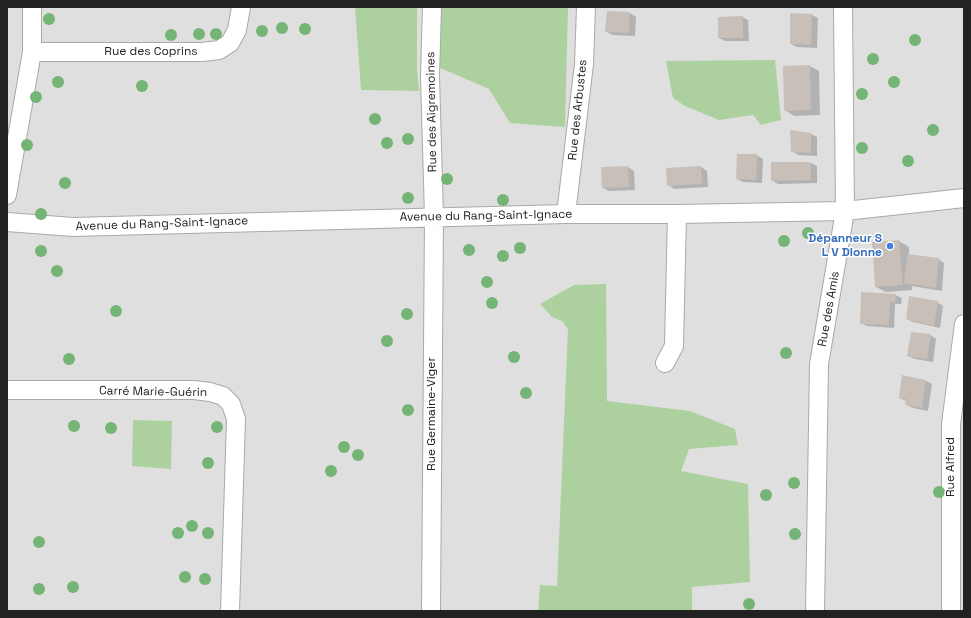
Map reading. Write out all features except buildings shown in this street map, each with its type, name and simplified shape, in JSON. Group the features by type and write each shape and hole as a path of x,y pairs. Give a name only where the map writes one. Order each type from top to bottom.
{"street":[{"path":"7,195 32,52 32,7"},
{"name":"Rue des Coprins","path":"32,52 202,52 219,50 230,43 237,30 241,7"},
{"name":"Rue des Aigremoines","path":"432,7 430,76 434,217"},
{"name":"Rue des Arbustes","path":"566,214 584,64 586,7"},
{"name":"Rue des Amis","path":"815,611 819,364 845,211 842,7"},
{"name":"Avenue du Rang-Saint-Ignace","path":"7,222 73,227 566,214 845,211 964,198"},
{"path":"665,363 674,346 677,214"},
{"name":"Rue Germaine-Viger","path":"431,611 434,217"},
{"name":"Rue Alfred","path":"951,611 951,424 964,324"},
{"name":"Carré Marie-Guérin","path":"7,390 194,390 210,392 223,396 231,404 236,419 230,611"}],"shaded area":[{"path":"7,7 964,7 964,611 7,611"}],"green space":[{"path":"355,7 417,7 417,69 419,91 361,90"},
{"path":"438,7 568,7 565,127 510,123 489,89 438,67"},
{"path":"775,60 781,120 761,125 753,115 719,120 685,106 673,98 666,61"},
{"path":"606,284 607,401 690,411 735,429 738,445 689,449 681,471 748,484 750,582 692,587 692,611 538,611 540,585 557,586 568,329 562,321 552,317 540,304 574,285"},
{"path":"133,420 172,421 171,469 132,466"}],"place":[{"name":"Dépanneur S L V Dionne","path":"890,246"}]}
